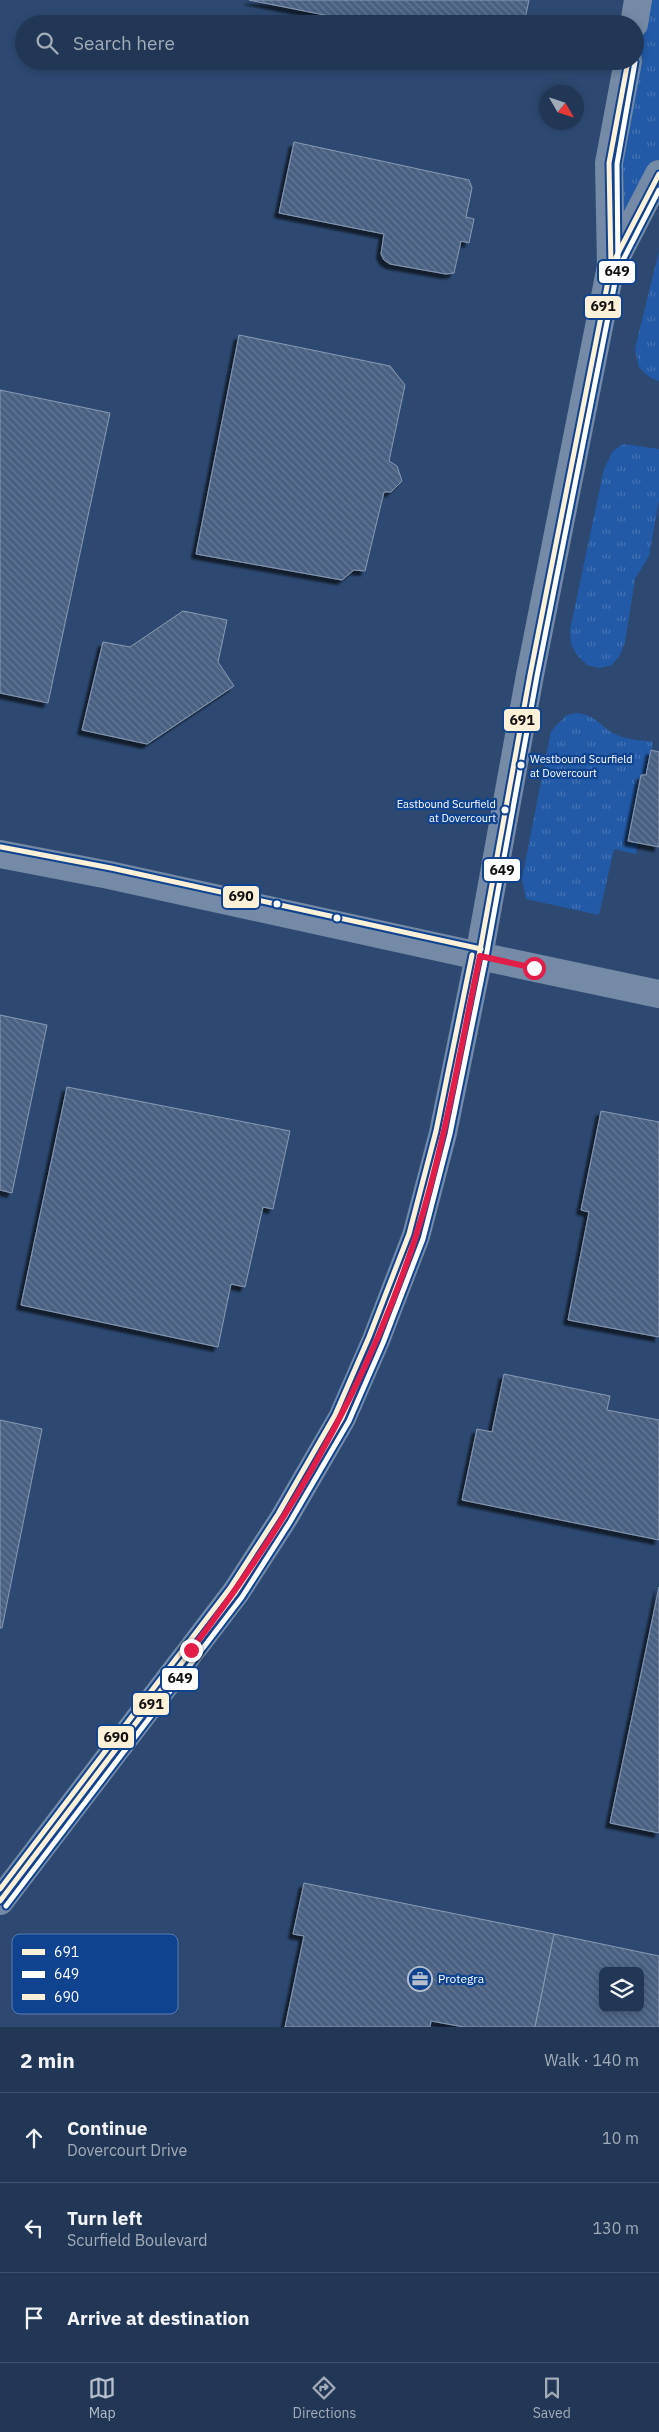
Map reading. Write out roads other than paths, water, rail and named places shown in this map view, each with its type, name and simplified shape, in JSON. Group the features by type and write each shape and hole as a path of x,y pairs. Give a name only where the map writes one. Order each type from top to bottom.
{"street":[{"path":"636,15 638,0"},
{"path":"0,1901 236,1592 284,1518 342,1418 376,1340 416,1236 442,1133 480,956 530,675 611,266 609,163 626,70"},
{"path":"611,266 659,174"},
{"path":"0,854 109,875 659,994"}],"place":[{"name":"Westbound Scurfield at Dovercourt","path":"521,765"},
{"name":"Eastbound Scurfield at Dovercourt","path":"505,810"},
{"name":"Protegra","path":"420,1979"}]}
